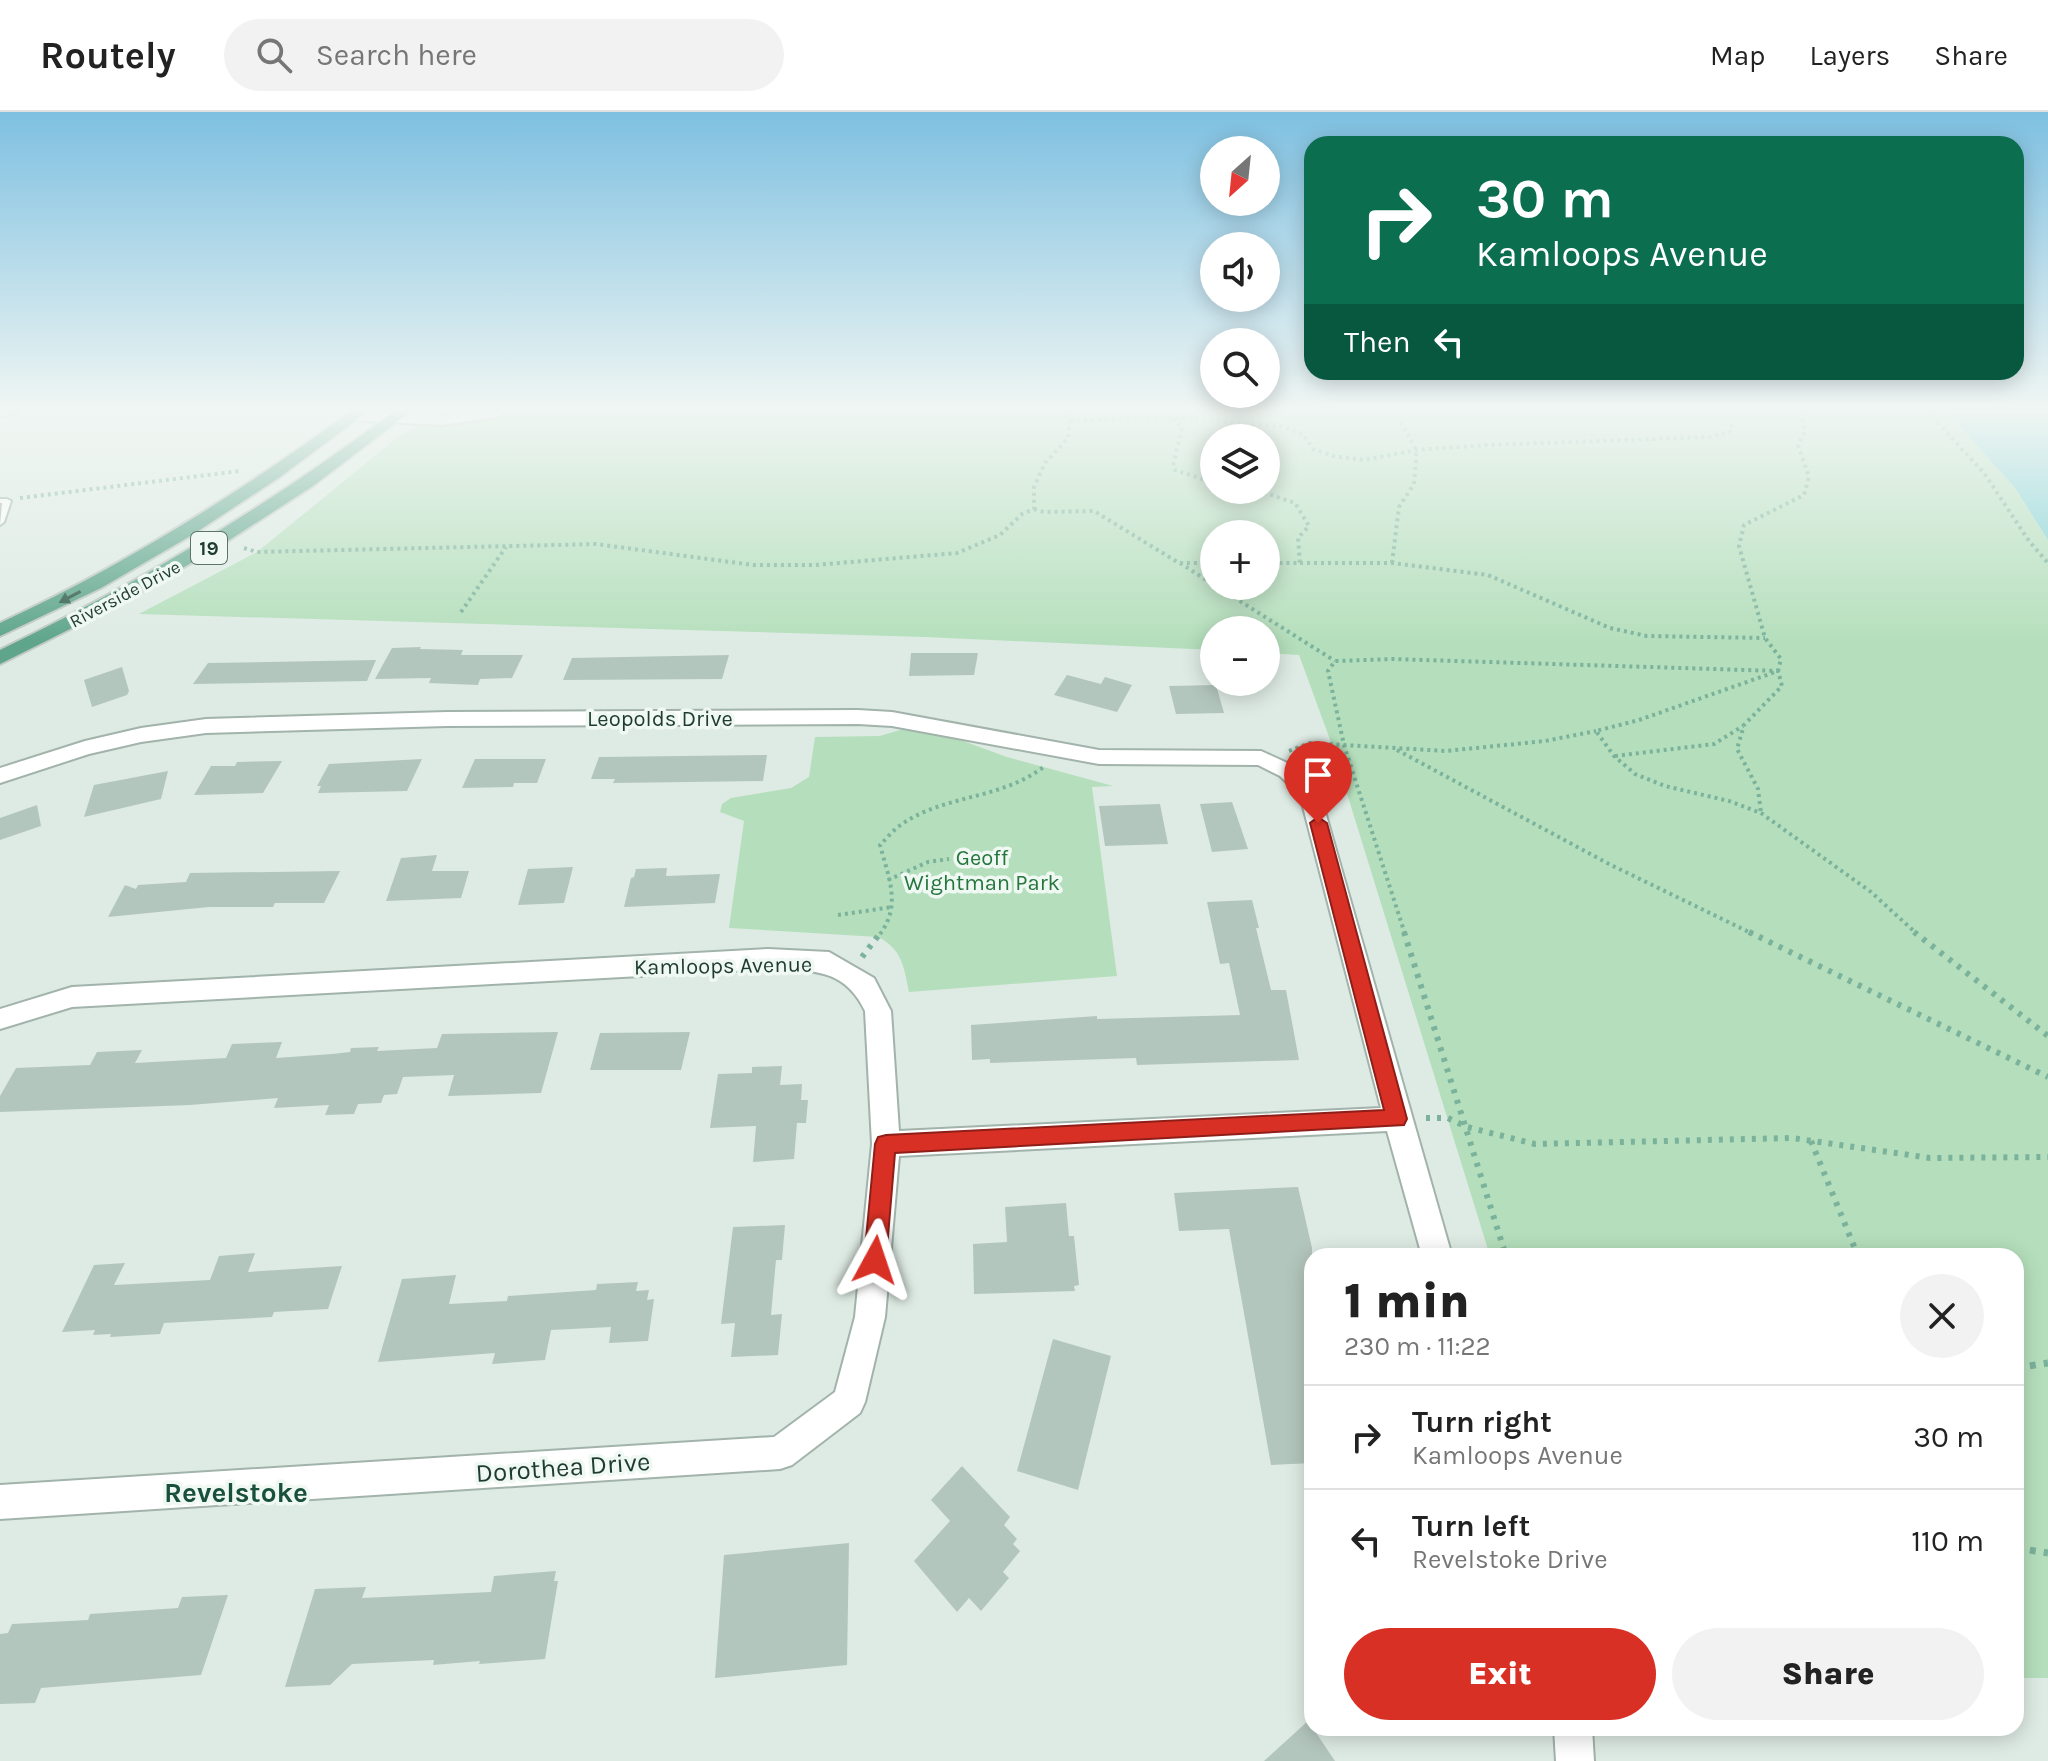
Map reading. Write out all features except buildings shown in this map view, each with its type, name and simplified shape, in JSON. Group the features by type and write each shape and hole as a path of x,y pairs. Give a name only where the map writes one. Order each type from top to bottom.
{"main road":[{"name":"Riverside Drive","path":"0,630 103,579 204,521 250,489"},
{"name":"Riverside Drive","path":"0,658 137,590 236,532 296,489"}],"street":[{"name":"Leopolds Drive","path":"0,776 85,748 141,735 206,726 447,719 858,717 892,719 1116,758 1251,757 1270,761"},
{"path":"1270,761 1287,771 1310,794 1435,1248"},
{"name":"Kamloops Avenue","path":"0,1019 72,997 768,959 829,962 848,973"},
{"path":"848,973 865,985 878,1011 886,1144 1397,1119"},
{"name":"Dorothea Drive","path":"0,1502 780,1453 849,1402 870,1317 886,1144"},
{"path":"1573,1736 1575,1761"}],"lane":[{"path":"0,522 4,501"}],"path":[{"path":"4,501 97,489"},
{"path":"1034,489 1034,509"},
{"path":"1392,563 1399,507 1411,489"},
{"path":"1614,756 1714,744 1744,725 1782,686 1778,671 1781,659 1765,638 1739,546 1740,535 1744,525 1788,506 1804,495 1806,489"},
{"path":"1995,489 2029,541 2048,563"},
{"path":"1280,495 1293,498 1303,509 1309,526 1298,538 1300,563"},
{"path":"239,546 257,552 596,544 753,565 815,565 957,553 1000,535 1022,514 1034,509 1044,512 1094,511 1200,576"},
{"path":"461,612 506,546"},
{"path":"1179,563 1200,563"},
{"path":"1280,563 1392,563 1488,575 1610,628 1647,636 1765,638"},
{"path":"1237,600 1335,661 1407,659 1778,671"},
{"path":"1335,661 1328,671 1344,745 1504,1248"},
{"path":"1270,761 1305,744 1446,751 1545,741 1639,720 1778,671"},
{"path":"1744,725 1737,749 1758,789 1761,813"},
{"path":"1596,731 1614,756 1635,774 1665,786 1729,801 1761,813 1871,892 1908,927 2048,1036"},
{"path":"848,973 888,923 892,907 894,898 880,845 903,823 948,804 983,798 1023,782 1042,770 1062,750"},
{"path":"1397,750 1609,864 2048,1077"},
{"path":"888,880 928,862 949,859"},
{"path":"838,915 892,907"},
{"path":"1397,1119 1448,1118 1467,1127 1535,1144 1792,1138 1930,1158 2048,1157"},
{"path":"1811,1141 1855,1248"},
{"path":"2024,1367 2048,1363"},
{"path":"2024,1549 2048,1553"}],"green space":[{"path":"334,489 1200,489 1200,504 1280,504 1280,489 2016,489 2048,540 2048,1678 2024,1678 2024,1248 1488,1248 1332,745 1299,655 1280,654 1280,616 1200,616 1200,649 925,637 139,614 257,552"},
{"name":"Geoff Wightman Park","path":"903,729 955,738 1007,757 1113,786 1092,787 1117,976 909,992 897,953 878,937 729,928 744,821 720,812 722,804 731,798 791,788 809,777 815,737 880,736"}],"water":[{"path":"2016,489 2048,489 2048,540"}],"district":[{"name":"Revelstoke","path":"236,1492"}],"route":[{"path":"875,1260 886,1144 1397,1119 1318,823"}]}
